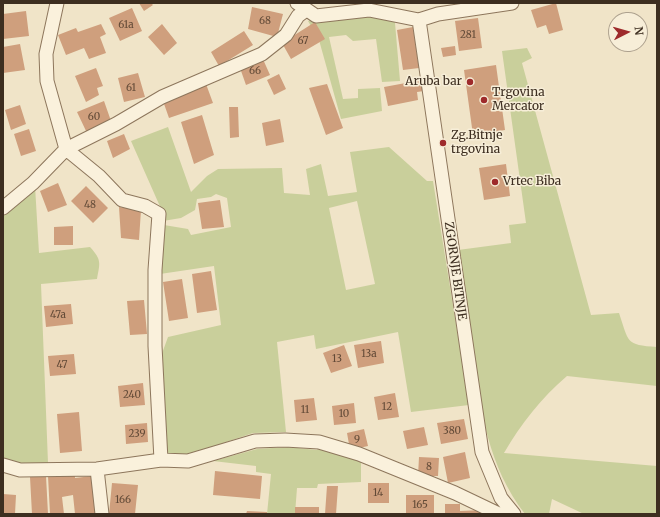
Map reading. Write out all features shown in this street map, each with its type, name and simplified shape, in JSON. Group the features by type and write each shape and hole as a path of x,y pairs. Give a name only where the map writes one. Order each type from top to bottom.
{"street":[{"path":"57,3 46,54 47,81 66,149 99,176 122,200 145,206 159,214 156,270 155,346 161,460"},
{"path":"3,208 33,183 66,149 116,124 162,97 262,54 286,35 298,16 301,7 316,16 369,10 419,20 438,14 512,3"},
{"name":"ZGORNJE BITNJE","path":"419,20 482,452 500,498 514,514"},
{"path":"3,465 20,470 97,469 161,460 188,461 255,441 285,440 319,442 360,454 454,493 499,514"},
{"path":"97,469 102,514"}],"green space":[{"path":"350,14 393,17 395,23 400,81 382,82 376,39 353,41 346,35 329,37 343,99 358,98 358,89 380,88 382,111 341,119 319,40 308,21"},
{"path":"527,48 532,58 522,63 591,315 619,313 627,336 630,340 639,345 657,347 657,386 567,376 532,412 504,453 657,466 657,514 584,514 552,499 549,514 525,514 512,496 502,477 488,438 479,396 458,250 511,243 509,225 526,223 502,51"},
{"path":"168,127 191,192 207,176 218,169 282,168 284,193 310,195 306,169 321,164 328,196 357,192 350,152 389,147 427,181 433,181 469,405 411,412 398,332 316,349 314,335 277,342 286,432 253,433 178,457 165,454 160,359 168,337 221,325 214,266 160,274 164,225 188,229 191,235 231,227 227,198 216,194 211,197 197,199 195,210 181,218 163,221 162,211 131,141","holes":["357,201 375,284 346,290 329,208"]},
{"path":"35,186 39,253 90,247 97,255 99,265 97,279 41,284 48,463 20,464 3,459 3,213"},
{"path":"288,447 317,450 318,448 361,460 361,482 318,484 317,488 297,488 295,514 267,514 271,474 256,472 256,466 213,461 257,449"}],"building":[{"path":"139,3 151,3 153,5 144,11"},
{"path":"556,3 563,30 549,34 546,25 537,28 531,10"},
{"path":"252,7 283,14 277,37 248,29"},
{"path":"132,8 142,31 120,41 109,18"},
{"path":"26,11 29,36 3,39 3,14"},
{"path":"478,18 482,48 459,51 455,21"},
{"path":"315,22 325,39 291,59 282,43"},
{"path":"101,24 106,34 100,37 106,53 89,59 84,48 66,55 58,35 76,28 78,32"},
{"path":"162,24 177,43 164,55 148,37"},
{"path":"413,27 419,68 403,70 397,30"},
{"path":"244,31 253,45 219,66 211,52"},
{"path":"20,44 25,70 3,73 3,47"},
{"path":"455,46 456,55 443,57 441,48"},
{"path":"262,57 270,75 246,85 240,68"},
{"name":"Trgovina Mercator","path":"496,65 505,130 473,135 464,70"},
{"path":"96,68 103,86 97,88 99,95 86,102 75,76"},
{"path":"138,73 145,97 124,102 118,78"},
{"path":"279,74 286,89 274,95 267,80"},
{"path":"422,80 424,91 417,92 418,100 388,106 384,87"},
{"path":"206,84 213,103 169,118 163,101"},
{"path":"327,84 343,128 326,135 309,88"},
{"path":"104,101 111,121 87,133 77,112"},
{"path":"20,105 26,124 11,130 5,110"},
{"path":"229,107 238,107 239,137 230,138"},
{"path":"202,115 214,155 194,164 181,122"},
{"path":"280,119 284,142 266,146 262,123"},
{"path":"29,129 36,151 21,156 14,134"},
{"path":"124,134 130,149 113,158 107,141"},
{"name":"Vrtec Biba","path":"506,164 510,196 484,200 479,168"},
{"path":"58,183 67,205 48,212 40,191"},
{"path":"86,186 108,208 93,223 71,201"},
{"path":"220,200 224,227 202,229 198,203"},
{"path":"119,207 141,210 139,240 121,238"},
{"path":"73,226 73,245 54,245 54,227"},
{"path":"211,271 217,310 197,313 192,274"},
{"path":"182,279 188,318 169,321 163,282"},
{"path":"144,300 147,334 130,335 127,301"},
{"path":"71,304 73,324 46,327 44,306"},
{"path":"381,341 384,363 358,368 354,345"},
{"path":"344,345 352,366 331,373 323,353"},
{"path":"74,354 76,374 50,376 48,356"},
{"path":"143,383 145,405 120,407 118,386"},
{"path":"395,393 399,417 378,420 374,397"},
{"path":"314,398 317,420 296,422 294,400"},
{"path":"354,403 356,423 334,425 332,406"},
{"path":"79,412 82,451 60,453 57,414"},
{"path":"464,419 468,439 441,444 437,423"},
{"path":"147,423 148,442 126,444 125,425"},
{"path":"424,427 428,445 407,449 403,431"},
{"path":"364,429 368,446 350,450 347,433"},
{"path":"465,452 470,478 448,483 443,457"},
{"path":"419,457 439,458 438,476 418,476"},
{"path":"215,471 262,476 260,499 213,495"},
{"path":"75,472 75,478 92,476 97,514 75,514 73,495 62,497 64,514 50,514 48,476"},
{"path":"46,476 48,514 32,514 30,477"},
{"path":"112,483 138,485 135,514 109,514"},
{"path":"368,483 389,483 389,503 368,503"},
{"path":"327,486 338,486 336,514 325,514"},
{"path":"3,494 16,495 15,514 3,514"},
{"path":"406,495 434,495 434,514 406,514"},
{"path":"445,504 460,504 460,511 482,510 482,514 445,514"},
{"path":"295,507 319,507 319,514 295,514"},
{"path":"247,511 267,512 267,514 246,514"}],"place":[{"name":"Aruba bar","path":"470,82"},
{"name":"Trgovina Mercator","path":"484,100"},
{"name":"Zg.Bitnje trgovina","path":"443,143"},
{"name":"Vrtec Biba","path":"495,182"}]}
